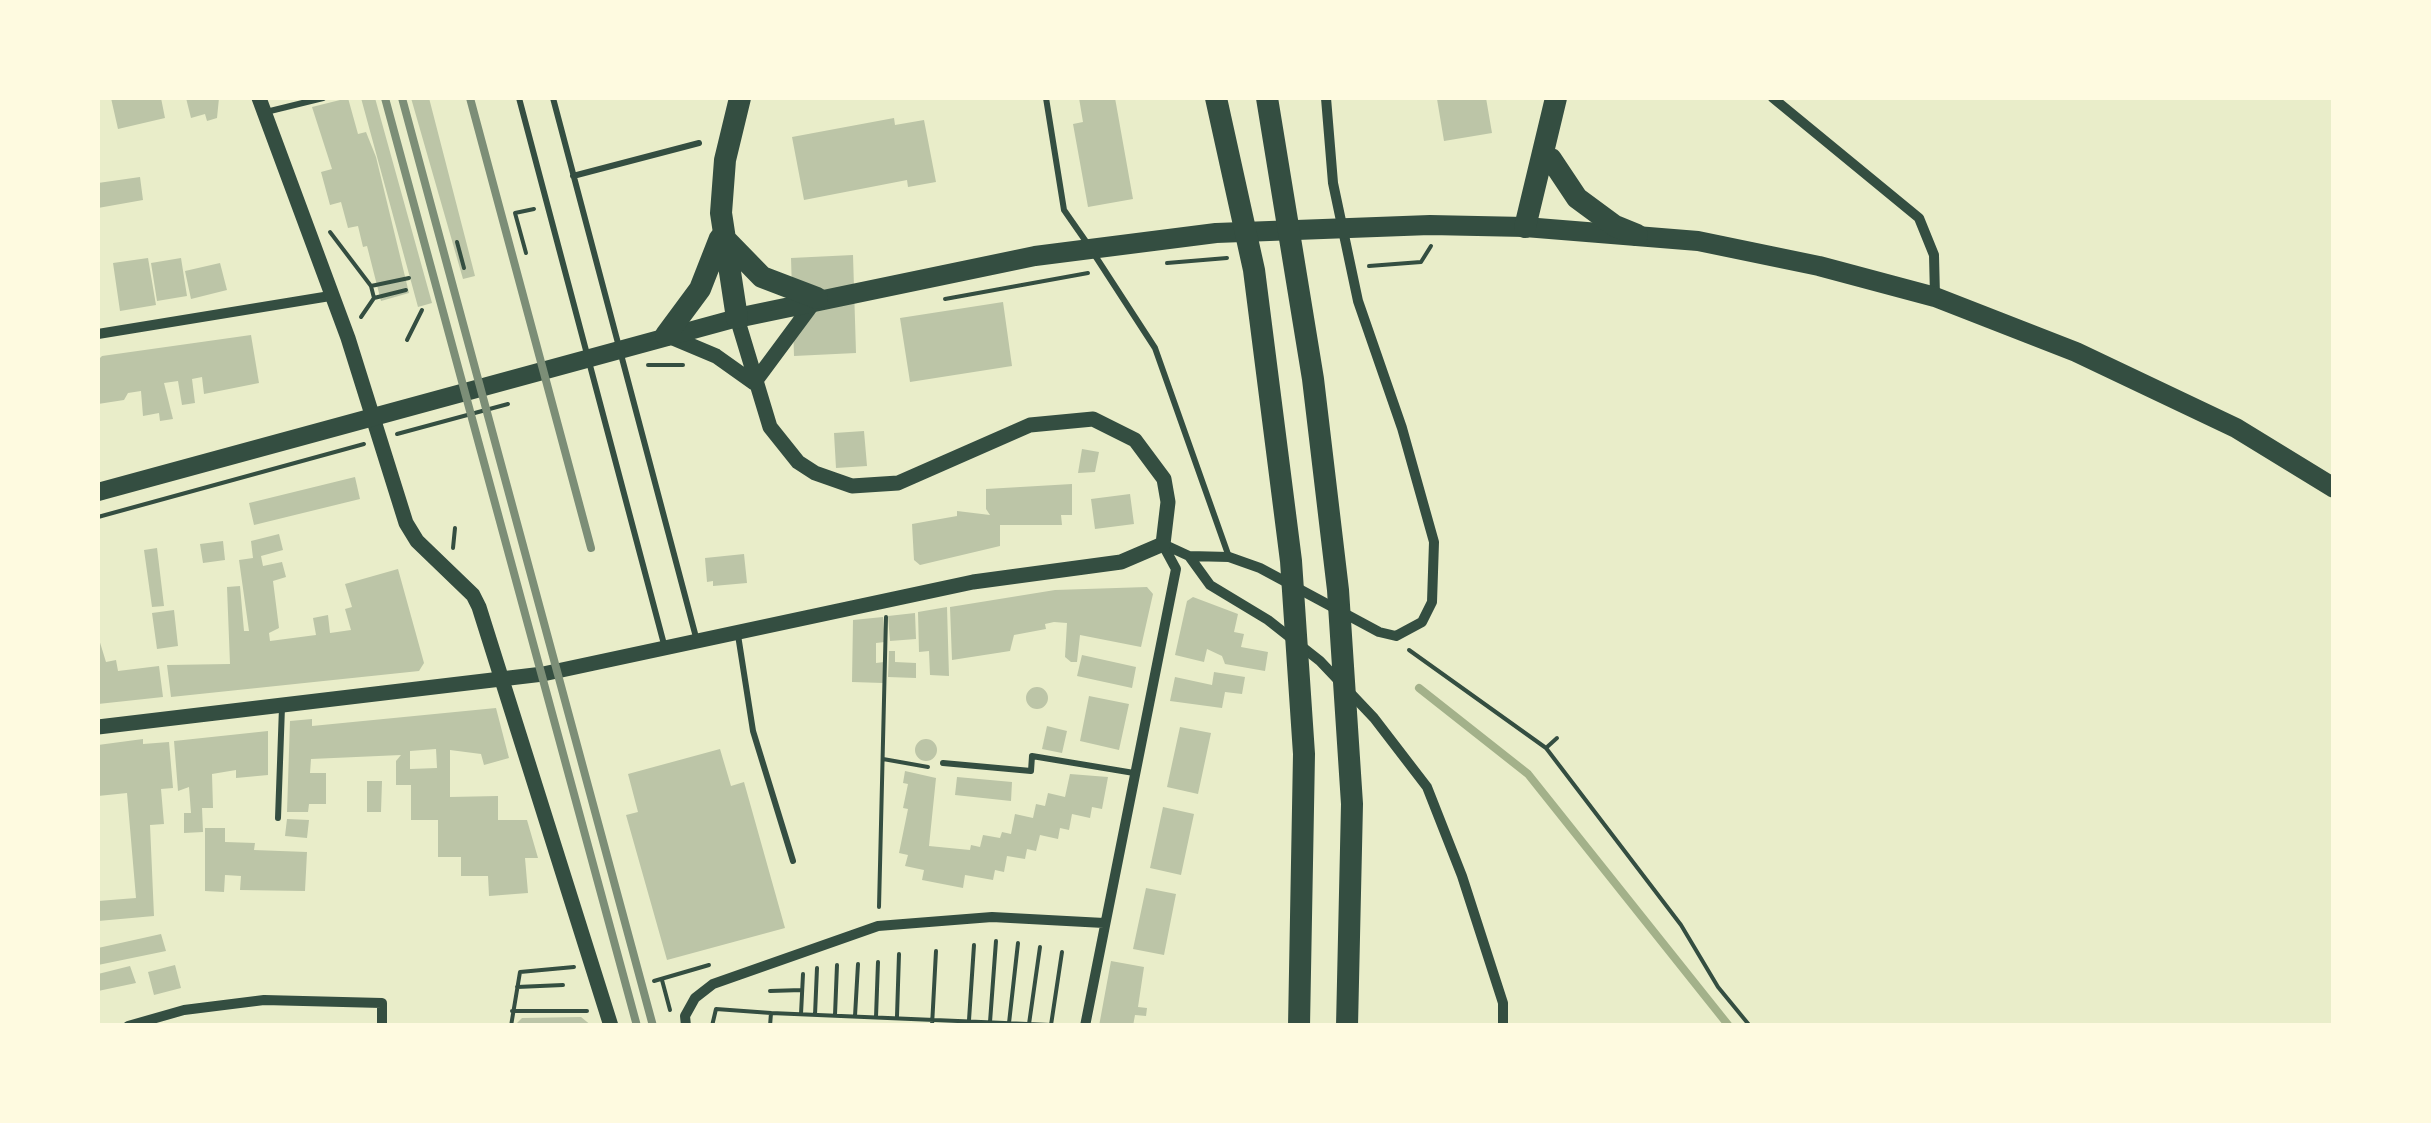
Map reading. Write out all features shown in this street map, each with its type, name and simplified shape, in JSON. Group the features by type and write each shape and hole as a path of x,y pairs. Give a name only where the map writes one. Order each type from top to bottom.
{"highway":[{"path":"737,318 721,234 726,160 740,98"},
{"path":"1216,98 1254,270 1291,560 1301,680 1306,828 1298,1026"},
{"path":"1525,227 1556,98"},
{"path":"1267,105 1313,379 1338,590 1348,710 1353,904 1347,1026"},
{"path":"1525,227 1548,192 1550,130"},
{"path":"1551,159 1577,198 1615,226 1638,234"},
{"path":"721,234 762,277 817,298"},
{"path":"666,336 700,289 721,234"}],"main road":[{"path":"98,492 817,298 980,266 1144,241 1287,228 1430,225 1525,227 1698,241 1820,266 1935,297 2076,352 2236,428 2334,488"}],"street":[{"path":"98,727 508,680 1048,569 1121,562 1163,544 1189,556 1229,557 1396,636 1422,622 1432,602 1434,542 1402,428 1358,301 1333,183 1326,98"},
{"path":"1773,98 1918,218 1934,256 1935,297"},
{"path":"261,105 391,470 406,523 417,541 473,595 508,680 609,1018"},
{"path":"98,334 330,296"},
{"path":"754,382 817,298"},
{"path":"737,318 754,382 784,447 804,466 833,482 852,486 898,482 949,463 1030,424 1092,419 1115,428 1150,454 1164,480 1168,502 1163,544 1176,569 1085,1026"},
{"path":"666,336 716,356 754,382"},
{"path":"1189,556 1210,585 1268,620 1320,661 1374,718 1427,787 1480,930 1502,1003 1503,1026"},
{"path":"686,1026 685,1016 694,998 713,984 878,926 992,918 1104,924"},
{"path":"128,1026 184,1010 264,1000 382,1003 382,1026"}],"lane":[{"path":"261,105 323,98"},
{"path":"519,98 666,649"},
{"path":"552,98 697,642"},
{"path":"1046,98 1064,210 1155,348 1229,557"},
{"path":"574,176 698,143"},
{"path":"738,634 753,731 793,861"},
{"path":"278,818 282,706"},
{"path":"943,763 1031,771 1032,756 1134,773"}],"path":[{"path":"526,253 515,214 548,205"},
{"path":"457,242 464,268"},
{"path":"1367,266 1420,262 1432,248"},
{"path":"406,290 374,298 371,286 408,278"},
{"path":"407,340 422,310"},
{"path":"878,926 885,602"},
{"path":"1396,636 1423,663 1546,748 1681,925 1718,987 1750,1026"},
{"path":"1546,748 1557,738"},
{"path":"883,760 935,768 943,763"},
{"path":"990,1022 996,942"},
{"path":"1009,1022 1018,943"},
{"path":"969,1020 974,945"},
{"path":"1029,1024 1040,947"},
{"path":"932,1026 936,950"},
{"path":"712,1026 716,1009 1051,1025 1062,952"},
{"path":"896,1016 899,954"},
{"path":"876,1017 878,962"},
{"path":"855,1016 858,964"},
{"path":"835,1015 838,965"},
{"path":"511,1026 520,972 593,966"},
{"path":"815,1015 816,968"},
{"path":"801,1014 803,974"},
{"path":"662,980 670,1011"},
{"path":"518,987 563,985"},
{"path":"770,990 802,990"},
{"path":"511,1012 609,1018"},
{"path":"770,1026 771,1013"}],"building":[{"path":"111,98 161,98 165,118 118,129"},
{"path":"186,98 219,98 217,118 207,121 205,114 191,118"},
{"path":"348,98 358,134 366,132 376,157 409,293 381,301 358,226 348,228 341,202 330,205 321,172 332,169 312,107"},
{"path":"361,98 375,98 432,303 418,307"},
{"path":"411,98 429,98 475,276 463,279"},
{"path":"1079,98 1115,98 1133,199 1088,207 1073,124 1083,122"},
{"path":"1486,98 1492,133 1444,141 1437,99"},
{"path":"894,118 895,125 924,120 936,182 908,187 907,180 804,200 792,137"},
{"path":"140,177 143,200 98,208 98,183"},
{"path":"853,255 856,353 794,356 791,258"},
{"path":"148,258 156,305 120,311 113,263"},
{"path":"181,258 187,296 157,301 151,263"},
{"path":"220,263 227,290 191,299 185,271"},
{"path":"1003,302 1012,366 910,382 900,318"},
{"path":"251,335 259,383 204,394 202,377 192,379 195,403 182,405 178,381 164,383 173,419 160,421 159,413 143,416 141,391 128,393 124,400 98,404 98,360 102,356"},
{"path":"864,431 867,466 836,468 834,433"},
{"path":"1082,449 1099,452 1095,472 1078,473"},
{"path":"355,477 360,499 254,525 249,503"},
{"path":"1072,484 1072,515 1061,515 1062,525 1000,525 1000,546 920,565 914,560 912,524 957,516 957,511 990,515 986,509 986,489"},
{"path":"1130,494 1134,524 1095,529 1091,499"},
{"path":"279,534 283,550 261,556 263,566 282,562 286,577 273,581 279,628 269,633 270,641 316,635 313,618 328,615 330,633 351,630 345,609 352,607 345,584 398,569 424,663 419,671 171,697 167,665 230,664 227,587 240,586 244,631 249,631 239,560 253,558 251,541"},
{"path":"223,541 225,560 203,563 200,544"},
{"path":"157,548 164,606 152,607 144,550"},
{"path":"744,554 747,583 713,586 713,581 707,582 705,558"},
{"path":"1147,587 1153,594 1141,647 1080,635 1077,662 1071,662 1065,657 1067,623 1054,622 1045,624 1046,629 1014,635 1010,651 952,660 950,607 1055,590"},
{"path":"1193,597 1238,614 1234,632 1244,634 1241,647 1268,652 1265,671 1225,664 1222,656 1207,649 1204,662 1175,655 1187,601"},
{"path":"947,607 949,676 930,675 929,651 919,652 918,612"},
{"path":"174,610 178,646 157,649 152,613"},
{"path":"915,613 916,639 890,641 888,616"},
{"path":"883,617 885,642 876,643 876,663 884,662 883,683 852,682 853,620"},
{"path":"98,636 106,662 116,660 118,671 159,666 163,697 98,704"},
{"path":"889,651 895,651 895,662 916,663 916,678 888,677"},
{"path":"1082,655 1136,667 1132,688 1077,676"},
{"path":"1214,672 1245,677 1242,694 1225,692 1222,708 1170,701 1175,677 1212,685"},
{"path":"1037,687 1045,690 1045,706 1037,709 1029,706 1026,698 1029,690"},
{"path":"1089,696 1129,704 1119,750 1080,741"},
{"path":"496,708 509,758 484,765 481,754 450,750 450,797 498,796 498,820 527,820 538,858 525,858 528,893 489,896 488,876 461,876 461,857 438,857 438,820 411,820 411,785 396,785 396,761 401,755 311,759 310,773 326,773 326,804 309,804 308,812 287,812 290,721 312,719 312,726","holes":["436,749 437,768 410,769 410,751"]},
{"path":"1047,726 1067,731 1062,753 1042,749"},
{"path":"1180,727 1211,733 1198,794 1167,787"},
{"path":"268,731 268,775 236,778 236,770 212,774 213,808 202,808 203,832 184,833 184,813 191,813 189,787 178,791 174,741"},
{"path":"143,739 143,744 169,742 173,788 161,789 164,824 150,825 154,916 98,921 98,901 136,898 127,793 98,796 98,745"},
{"path":"926,739 934,742 934,758 926,761 918,758 915,750 918,742"},
{"path":"720,749 731,786 744,782 785,928 667,960 626,815 638,812 628,774"},
{"path":"905,771 936,778 929,846 970,850 971,845 980,847 983,835 1000,838 1002,832 1011,834 1015,814 1033,818 1036,804 1045,806 1048,793 1065,797 1070,774 1108,777 1102,809 1092,807 1090,818 1072,814 1069,830 1060,828 1058,839 1040,835 1036,851 1027,849 1025,859 1007,856 1004,872 995,870 993,880 965,875 963,888 922,880 924,870 905,866 908,855 899,853 908,809 903,808 908,784 903,783"},
{"path":"957,777 1012,782 1011,801 955,795"},
{"path":"367,781 382,781 381,812 367,812"},
{"path":"1163,807 1194,814 1181,875 1150,868"},
{"path":"287,819 309,820 307,838 285,836"},
{"path":"205,828 225,828 225,842 255,843 254,850 307,852 305,891 240,890 241,876 225,875 224,892 205,891"},
{"path":"1146,888 1176,894 1164,955 1133,949"},
{"path":"161,934 166,951 98,965 98,948"},
{"path":"1111,961 1144,967 1138,1007 1147,1008 1146,1016 1135,1015 1133,1026 1099,1026"},
{"path":"175,965 181,988 154,995 148,972"},
{"path":"130,966 136,983 98,991 98,974"},
{"path":"581,1017 592,1026 514,1026 522,1018"}],"waterway":[{"path":"1419,688 1528,774 1729,1026"}],"railway":[{"path":"385,98 637,1026"},
{"path":"402,98 653,1026"},
{"path":"470,98 591,548"}]}
